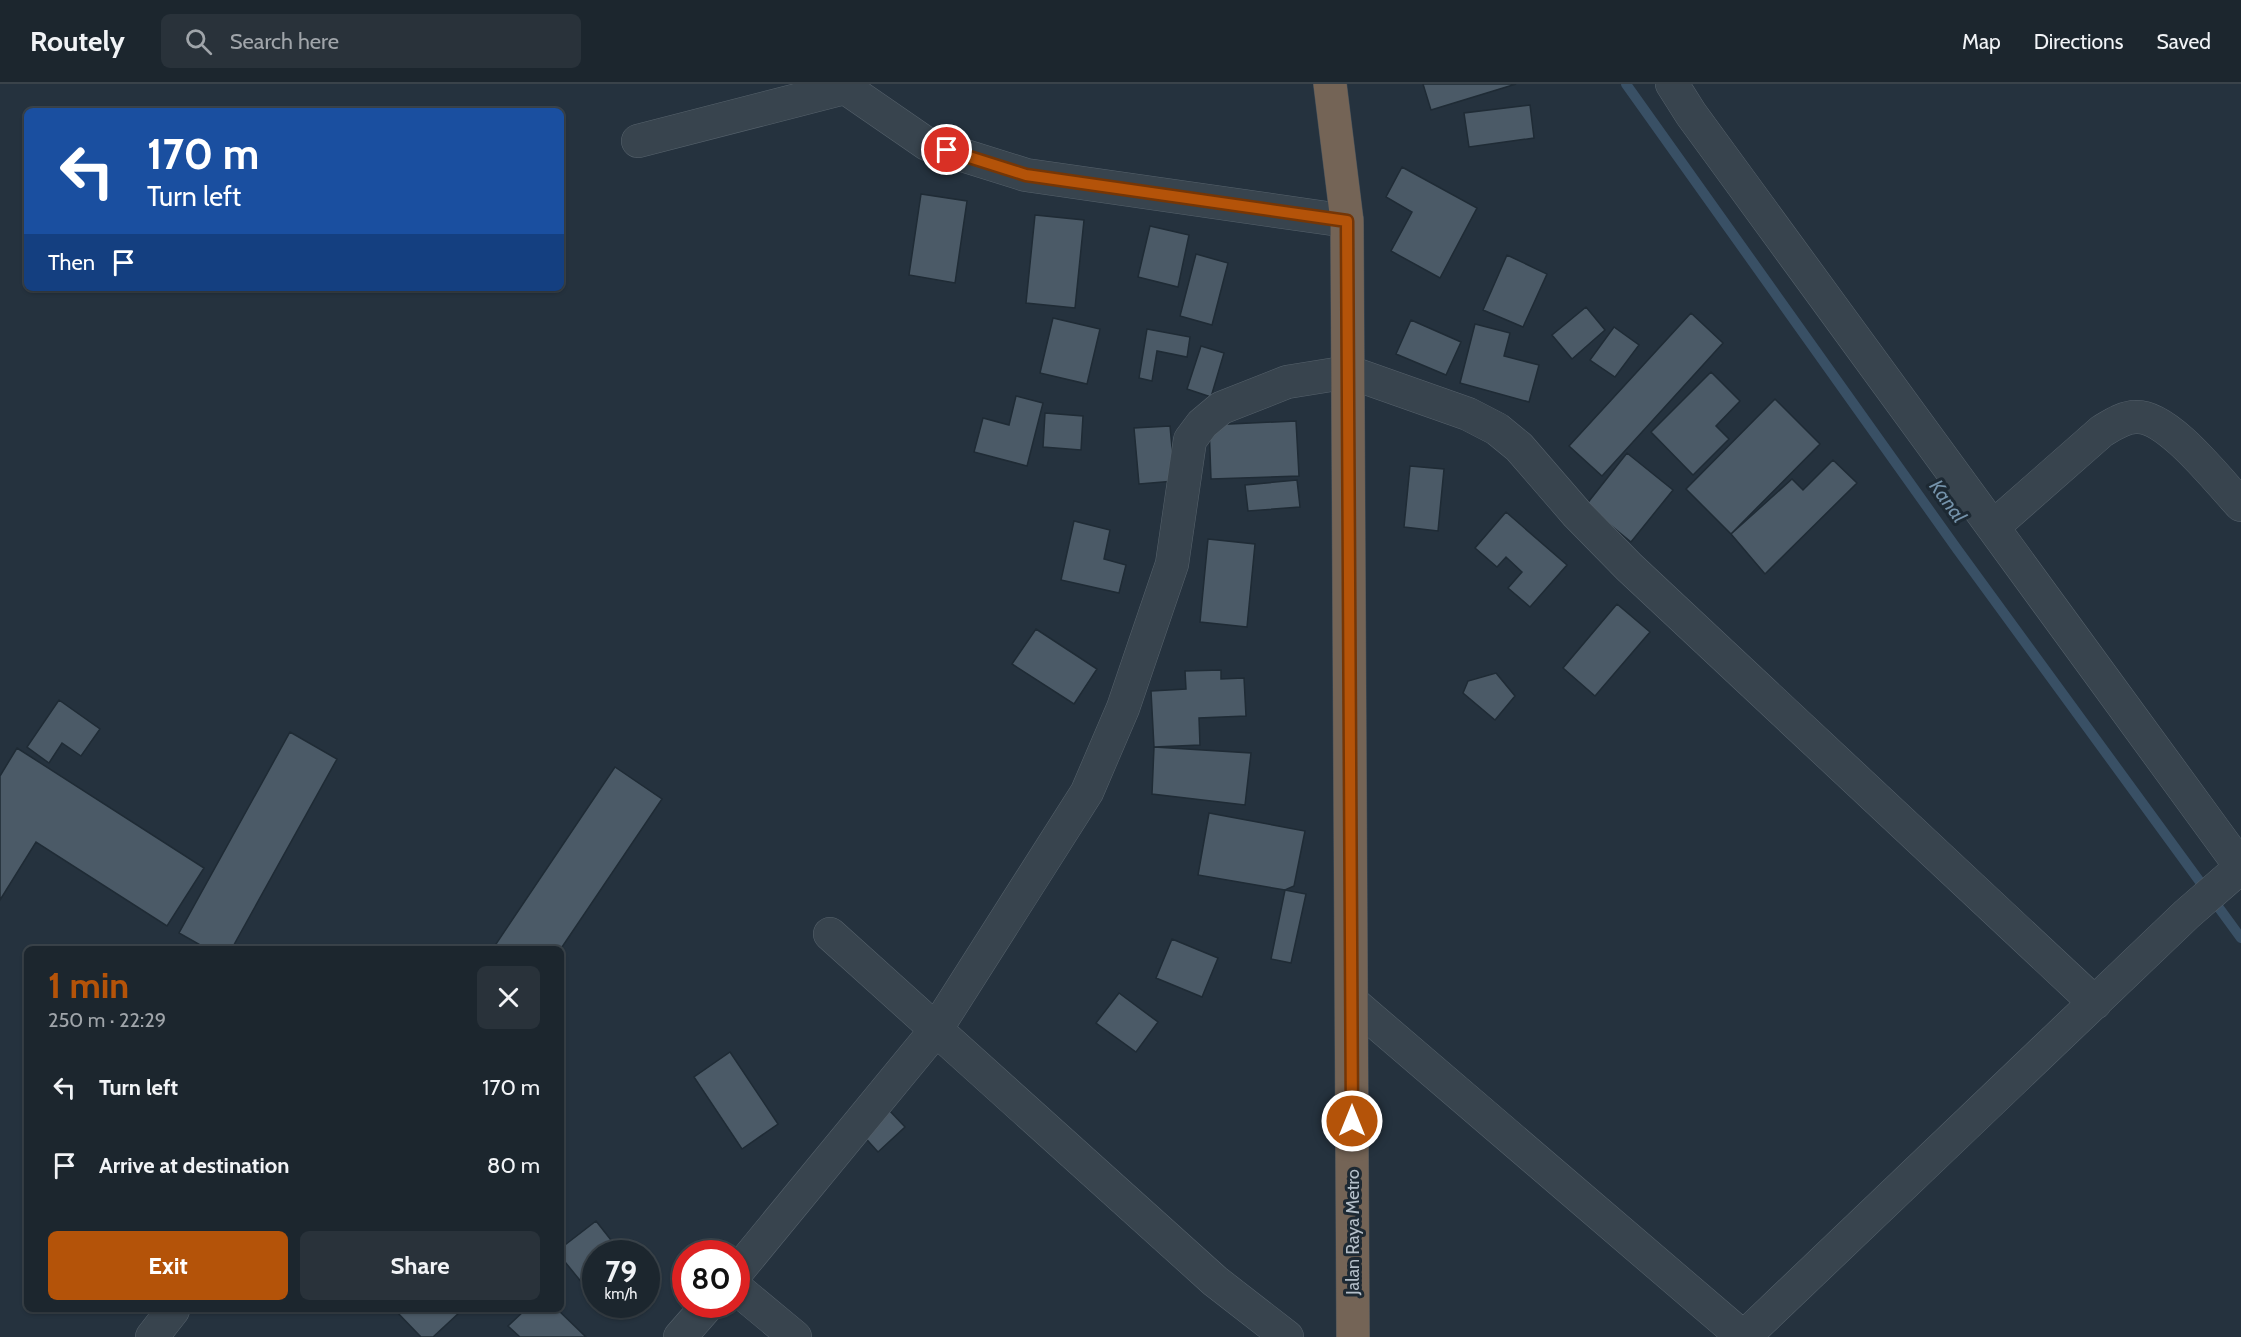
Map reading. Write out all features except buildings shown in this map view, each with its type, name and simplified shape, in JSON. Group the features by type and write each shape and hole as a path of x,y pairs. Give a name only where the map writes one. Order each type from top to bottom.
{"highway":[{"name":"Jalan Raya Metro","path":"1330,84 1347,221 1353,1337"}],"street":[{"path":"1352,1002 1743,1337 2187,914 2234,873 1994,526 1691,114 1672,84"},
{"path":"638,141 685,131 842,86 927,144 1026,175 1347,221"},
{"path":"750,1256 935,1031 1087,792 1123,708 1172,564 1190,441 1202,423 1221,408 1287,382 1349,372 1468,414 1497,429 1519,447 1576,514 1629,567 2095,1003"},
{"path":"1994,526 2102,431 2120,421 2136,417 2155,420 2180,440 2241,505"},
{"path":"830,934 1215,1281 1287,1337"},
{"path":"750,1300 795,1337"},
{"path":"152,1337 171,1312"},
{"path":"680,1337 697,1318"}],"waterway":[{"name":"Kanal","path":"1626,84 1957,549 2241,938"}],"route":[{"path":"947,150 1026,175 1347,221 1352,1121"}]}
